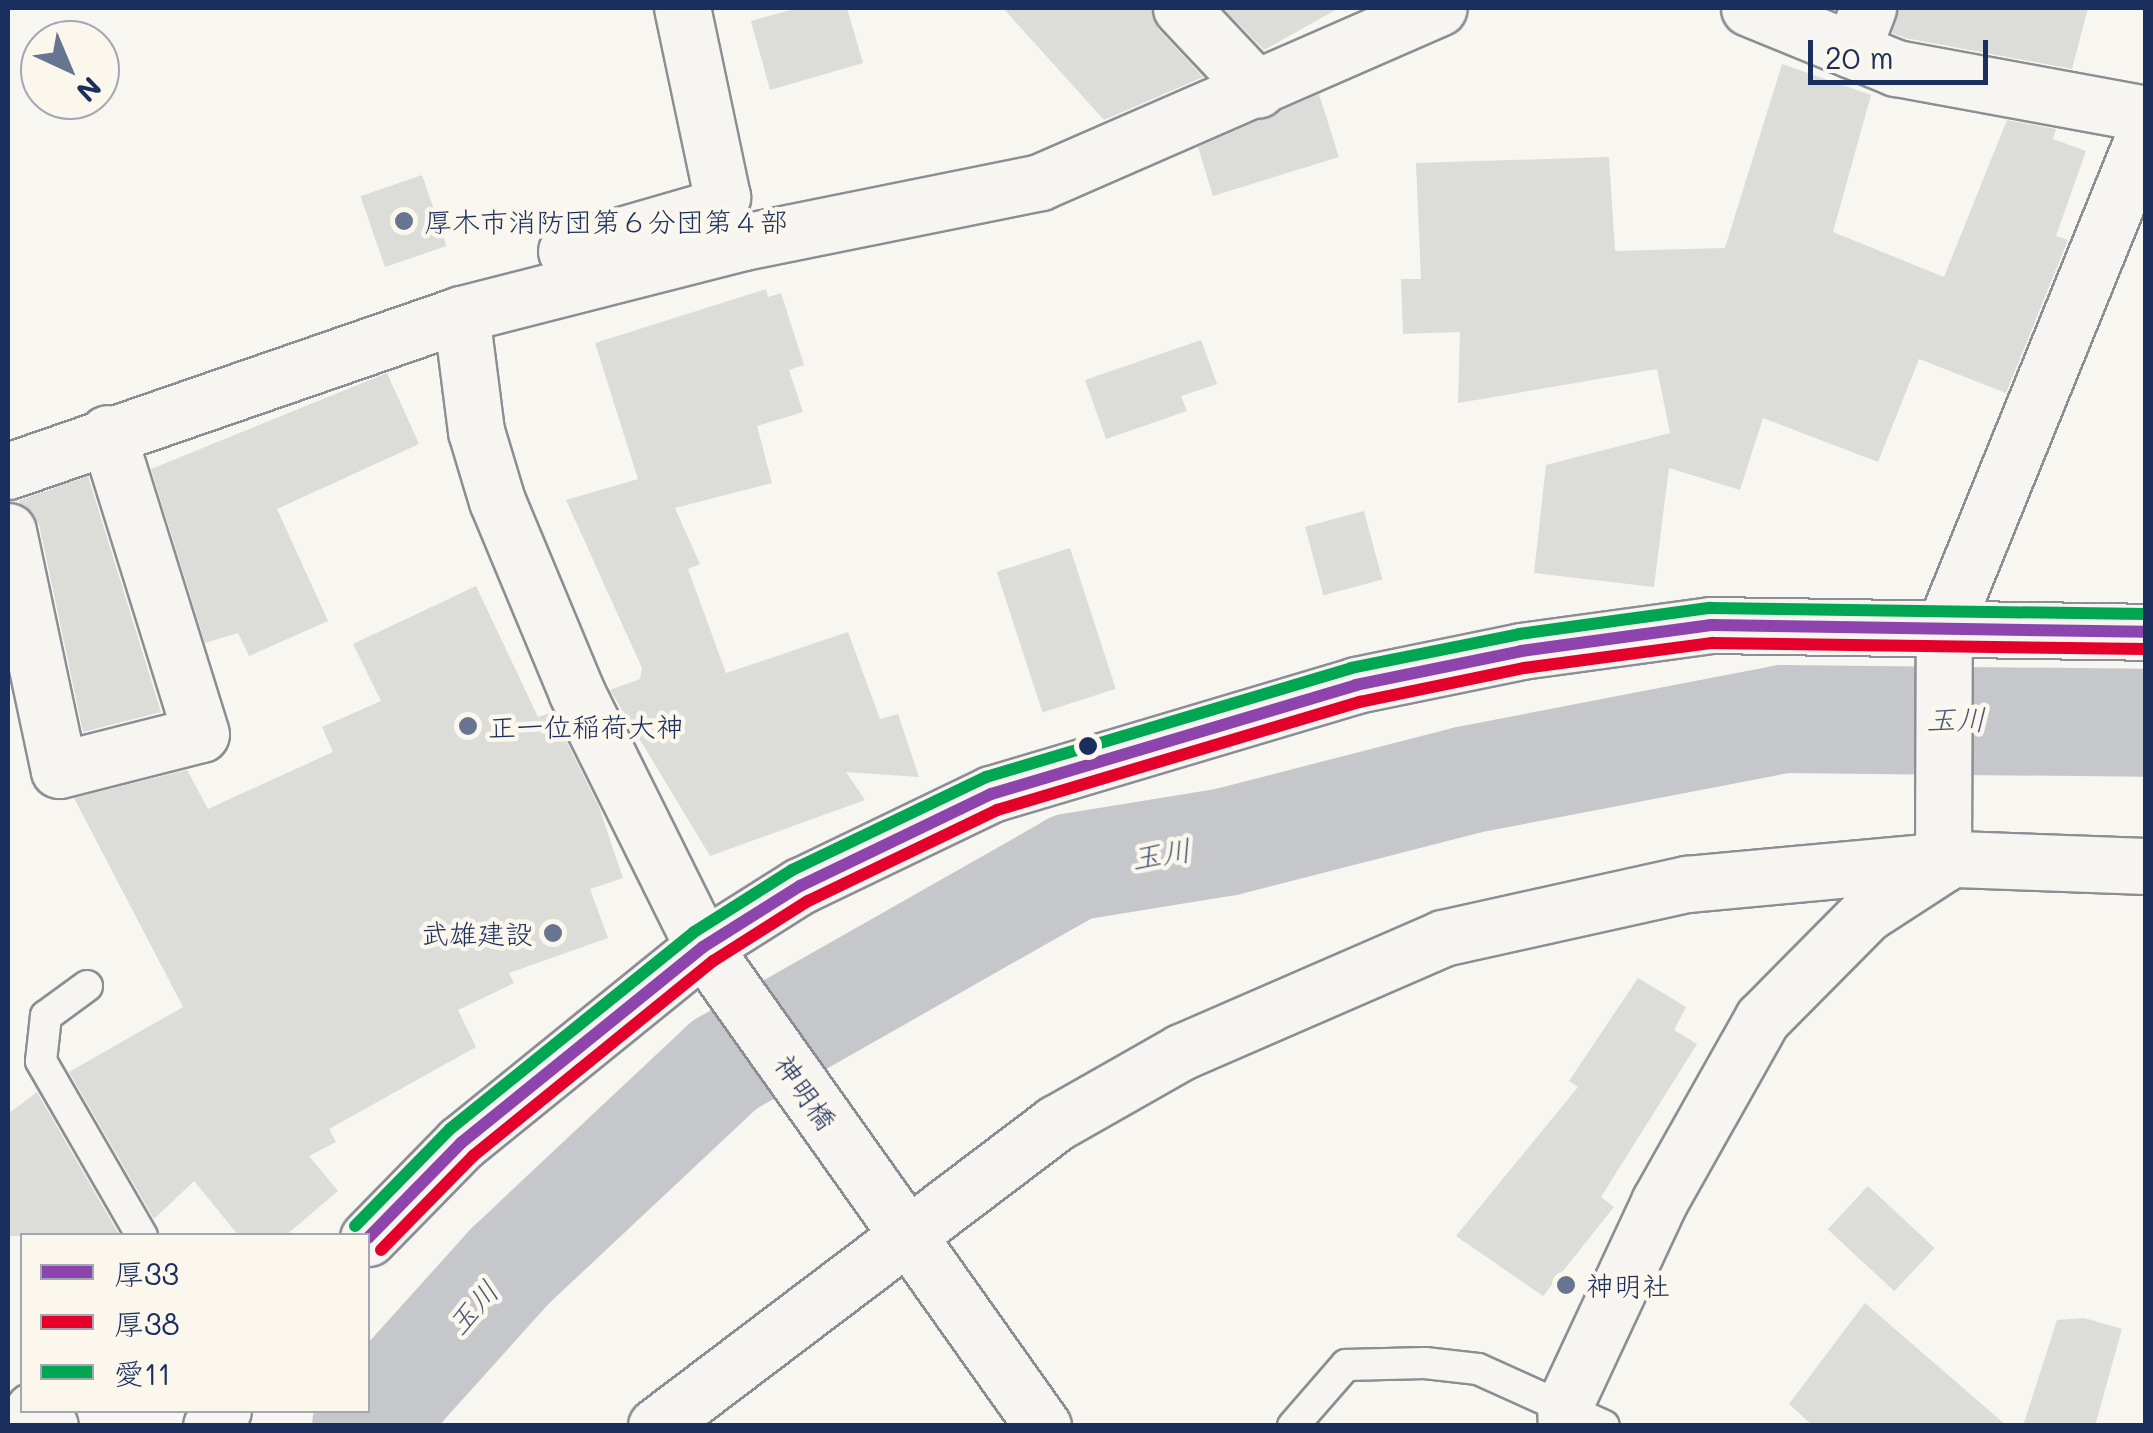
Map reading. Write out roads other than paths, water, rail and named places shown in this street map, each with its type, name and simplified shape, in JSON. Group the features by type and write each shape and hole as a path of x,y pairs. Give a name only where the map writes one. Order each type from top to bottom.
{"street":[{"path":"551,289 552,261 573,246 714,208 722,197 682,8"},
{"path":"1181,8 1258,90"},
{"path":"1749,8 1860,29 2006,94 2146,114"},
{"path":"8,471 461,314 551,289 1040,182 1258,90 1413,11"},
{"path":"2146,130 1941,646 1943,850 1963,893 2146,904"},
{"name":"神明橋","path":"461,314 476,432 497,500 577,693 712,961 1043,1426"},
{"path":"8,532 59,770 200,734 107,434"},
{"path":"370,1236 461,1143 712,961 800,886 991,794 1356,685 1711,625 1941,646 2146,632"},
{"path":"1578,1418 1659,1202 1762,1019 1794,976 1943,850"},
{"path":"656,1426 897,1220 1181,1052 1444,938 1687,884 1943,850 2146,866"}],"lane":[{"path":"87,986 46,1016 41,1061 140,1233"},
{"path":"1293,1426 1346,1365 1478,1369 1578,1418"}],"waterway":[{"name":"玉川","path":"366,1426 509,1267 724,1065 1072,867 1226,842 1467,780 1783,719 2146,723"}],"place":[{"name":"厚木市消防団第６分団第４部","path":"404,221"},
{"name":"正一位稲荷大神","path":"468,726"},
{"name":"武雄建設","path":"553,933"},
{"name":"神明社","path":"1566,1285"}]}
